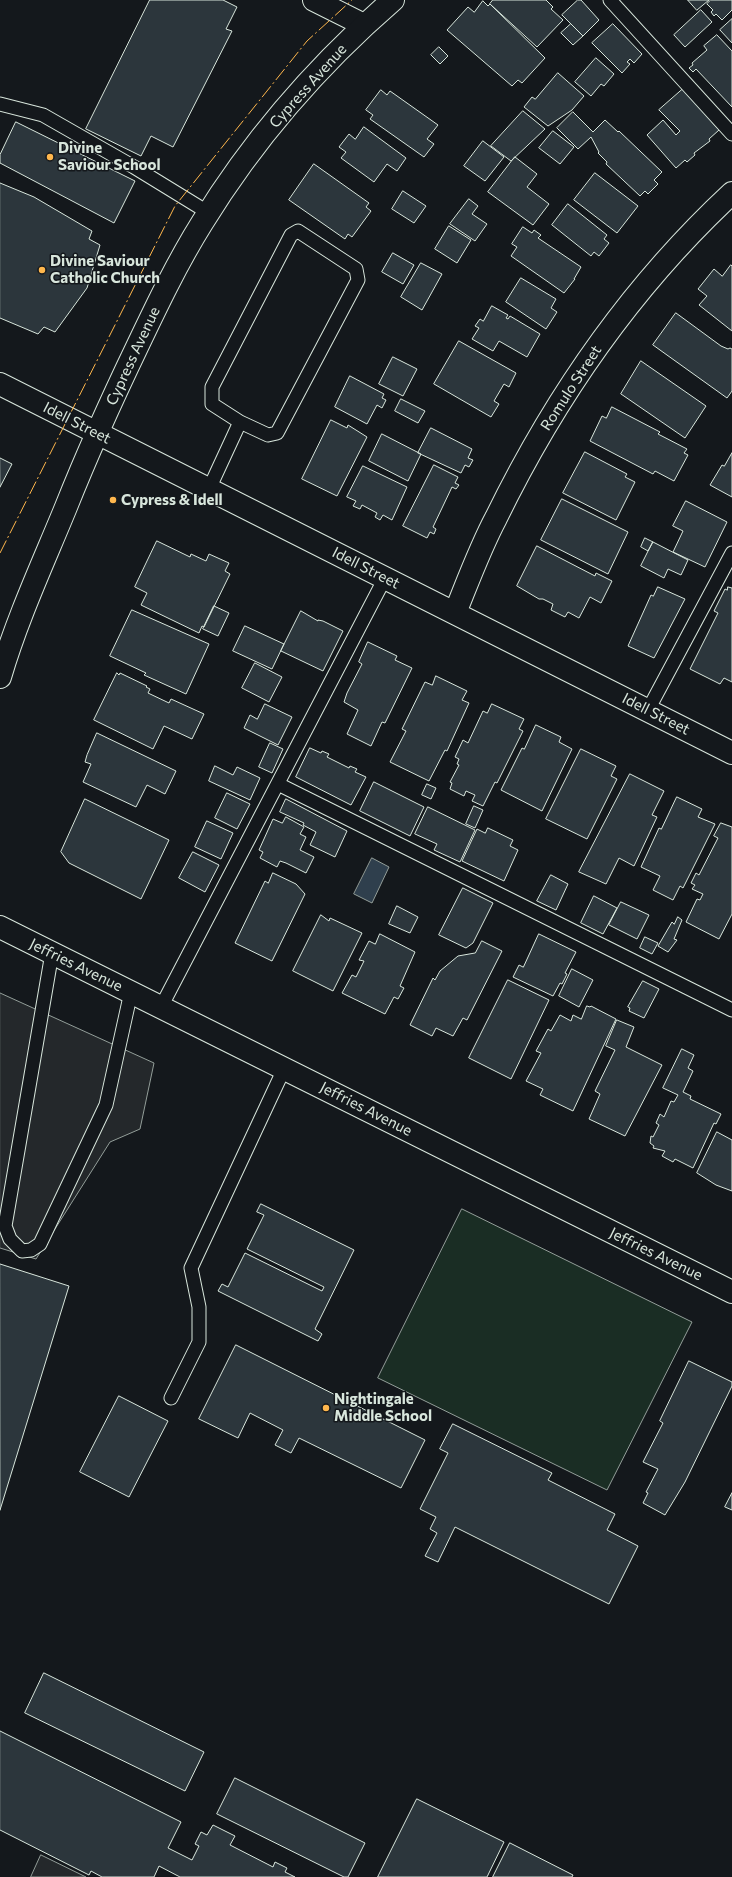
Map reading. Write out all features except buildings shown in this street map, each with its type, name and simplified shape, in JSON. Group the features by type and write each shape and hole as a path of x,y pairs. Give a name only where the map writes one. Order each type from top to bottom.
{"street":[{"path":"314,0 364,25"},
{"name":"Cypress Avenue","path":"0,678 4,648 96,433 167,284 209,213 251,151 307,84 364,25 393,0"},
{"name":"Romulo Street","path":"455,613 495,519 530,451 570,385 615,322 664,263 732,193"},
{"name":"Idell Street","path":"0,384 732,752"},
{"name":"Jeffries Avenue","path":"0,927 732,1292"}],"lane":[{"path":"610,0 732,134"},
{"path":"0,104 43,115 134,167 209,213"},
{"path":"298,231 356,268 358,280 277,433 268,436 240,422 212,404 212,387 291,235 298,231"},
{"path":"209,489 240,422"},
{"path":"648,710 732,553"},
{"path":"161,1007 385,578"},
{"path":"278,784 732,1010"},
{"path":"52,953 5,1226 10,1239 22,1251 31,1250 40,1244 106,1105 131,992"},
{"path":"171,1398 199,1342 199,1307 191,1268 234,1172 284,1069"}],"green space":[{"path":"462,1209 692,1322 607,1490 378,1378"}],"shaded area":[{"path":"0,993 154,1063 140,1129 110,1142 36,1259 0,1248"},
{"path":"41,1855 86,1877 31,1877"}],"water":[{"path":"372,858 389,867 372,903 354,894"}],"power":[{"path":"0,553 175,206 307,41 352,0"}],"place":[{"name":"Divine Saviour School","path":"50,157"},
{"name":"Divine Saviour Catholic Church","path":"42,270"},
{"name":"Cypress & Idell","path":"113,500"},
{"name":"Nightingale Middle School","path":"326,1408"}]}
